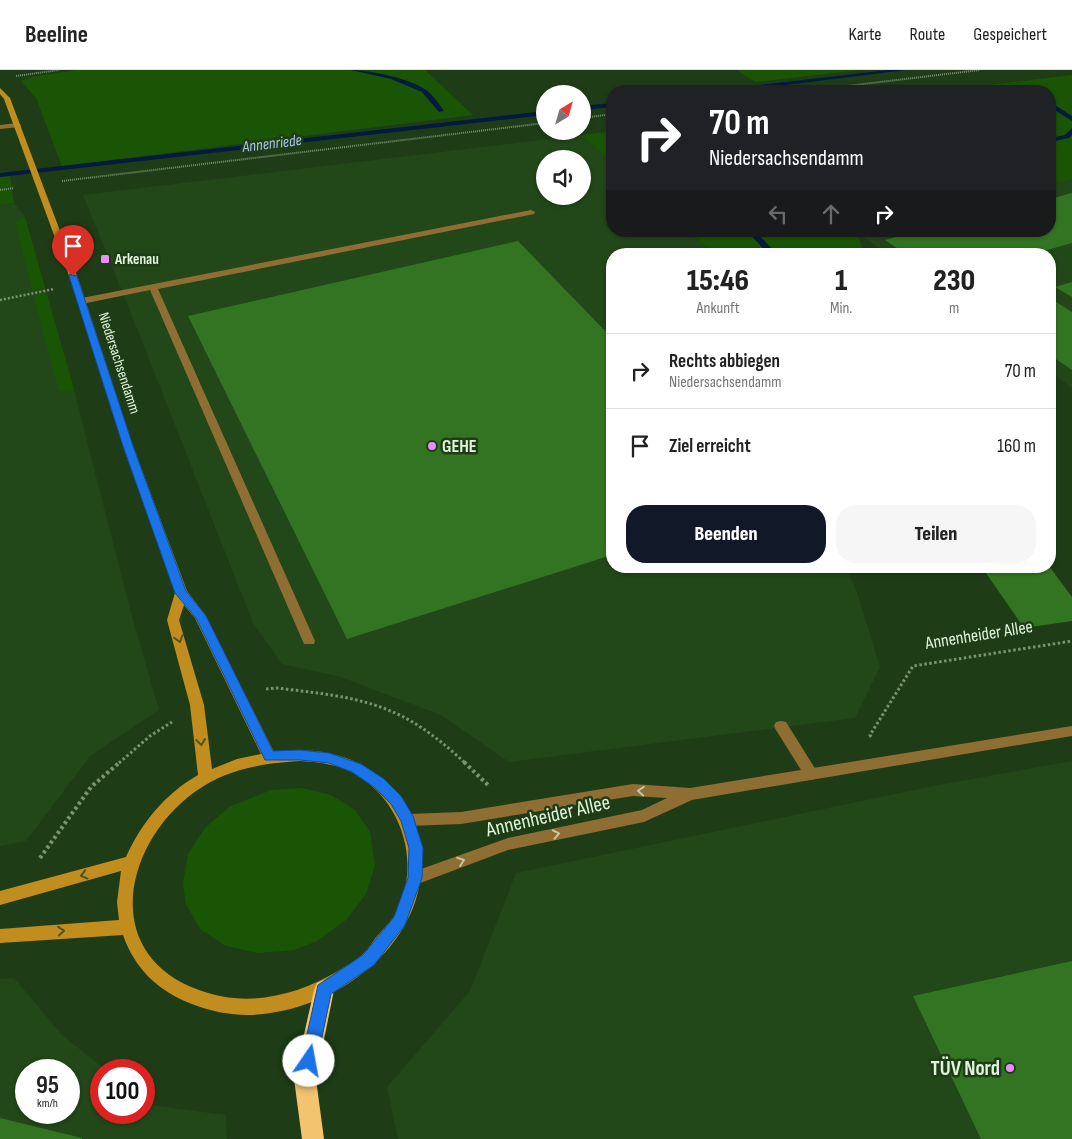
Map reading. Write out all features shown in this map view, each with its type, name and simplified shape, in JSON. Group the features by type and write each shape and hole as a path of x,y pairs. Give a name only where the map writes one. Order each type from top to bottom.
{"highway":[{"path":"313,1139 305,1079 324,990"}],"main road":[{"name":"Niedersachsendamm","path":"0,90 6,98 40,182 82,301 128,446 181,593 200,616 269,756"},
{"path":"181,593 173,620 197,705 206,778"},
{"path":"300,755 329,758 356,768 379,783 396,800 408,820 416,848 415,878 400,920 368,960 324,990 284,1004 243,1008 204,1002 170,986 142,960 126,926 124,895 130,862 142,838 159,815 181,794 206,778 237,764 269,756 300,755"},
{"path":"0,898 130,862"},
{"path":"0,936 126,926"}],"street":[{"path":"0,127 17,125"},
{"path":"82,301 531,212"},
{"path":"153,287 309,641"},
{"path":"780,726 811,774"},
{"name":"Annenheider Allee","path":"408,820 461,818 633,790 690,794 1072,731"},
{"name":"Annenheider Allee","path":"415,878 508,844 644,816 690,794"}],"path":[{"path":"10,76 59,70"},
{"path":"855,85 980,70"},
{"path":"591,117 606,115"},
{"path":"40,182 536,124"},
{"path":"0,300 76,284"},
{"name":"Annenheider Allee","path":"881,763 870,735 913,666 1072,641"},
{"path":"238,692 277,688 343,698 394,712 443,742 492,789 506,811"},
{"path":"16,894 49,844 91,787 150,736 197,705"}],"shaded area":[{"path":"77,70 425,70 473,115 62,166 36,98 21,81 36,76"},
{"path":"737,70 860,70 755,82"},
{"path":"1072,75 1072,179 1056,183 1056,85 990,85"},
{"path":"606,132 606,157 587,140 591,140 591,134"},
{"path":"540,140 587,140 606,157 606,237 696,237 707,248 606,248 606,573 848,573 856,589 880,667 855,718 509,762 441,715 341,677 282,664 253,623 83,195"},
{"path":"10,176 14,203 0,205 0,177"},
{"path":"1072,179 1072,388 1056,376 1056,248 879,248 864,237 1056,237 1056,183"},
{"path":"14,203 25,217 73,386 131,613 159,710 90,756 26,841 0,846 0,205"},
{"path":"25,217 45,288 32,290 15,222"},
{"path":"696,237 859,237 862,248 707,248"},
{"path":"46,292 74,389 70,391 58,389 33,295"},
{"path":"1072,761 1072,1139 398,1139 387,1087 470,991 516,873 938,785"},
{"path":"302,788 331,795 355,810 370,832 375,865 366,894 346,920 317,941 294,950 258,953 226,946 200,929 186,904 183,883 188,854 205,828 229,807 271,790"},
{"path":"14,978 62,1035 92,1059 90,1059 90,1124 155,1124 155,1106 226,1115 227,1139 0,1139 0,979"}],"building":[{"path":"1072,193 1072,243 1054,248 897,248 885,240 896,237 1056,237 1056,197"},
{"name":"GEHE","path":"518,241 606,332 606,557 347,639 188,316"},
{"path":"1072,282 1072,297 1056,288"},
{"path":"1056,302 1072,312 1072,370 1056,359"},
{"path":"986,573 1054,573 1072,597 1072,621 1024,628"},
{"name":"TÜV Nord","path":"1072,961 1072,1139 981,1139 913,996"},
{"path":"0,1118 15,1122 15,1124 25,1124 82,1138 82,1139 0,1139"}],"waterway":[{"path":"354,70 393,78 424,91 441,111"},
{"name":"Annenriede","path":"776,85 903,70"},
{"name":"Annenriede","path":"591,107 606,106"},
{"path":"1056,108 1072,119"},
{"name":"Annenriede","path":"0,175 536,114"},
{"path":"1056,139 1067,137 1072,130"},
{"path":"757,237 767,248"}],"place":[{"name":"Arkenau","path":"105,259"},
{"name":"GEHE","path":"432,446"},
{"name":"TÜV Nord","path":"1010,1068"}],"route":[{"path":"73,276 128,446 181,593 200,616 269,756 300,755 329,758 356,768 388,791 408,820 416,848 415,878 400,920 368,960 324,990 309,1061"}]}
